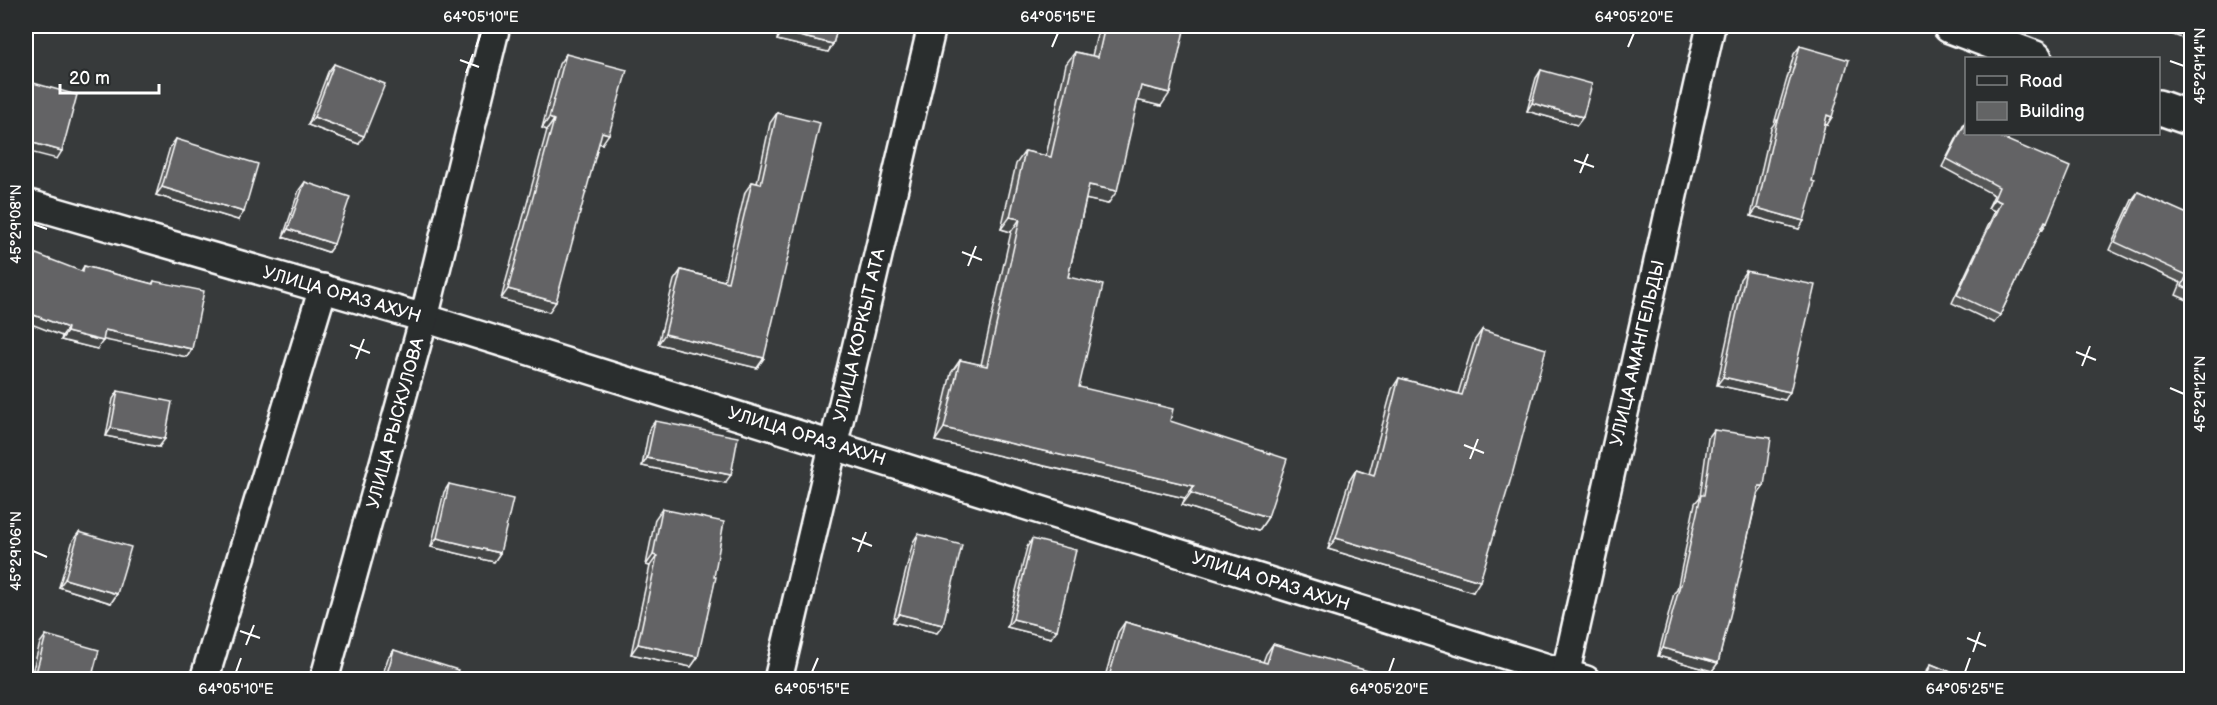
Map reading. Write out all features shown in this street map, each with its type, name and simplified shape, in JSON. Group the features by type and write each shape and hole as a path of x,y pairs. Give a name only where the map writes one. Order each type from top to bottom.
{"street":[{"name":"УЛИЦА РЫСКУЛОВА","path":"324,680 424,318 496,26"},
{"name":"УЛИЦА КОРКЫТ АТА","path":"778,680 932,26"},
{"name":"УЛИЦА АМАНГЕЛЬДЫ","path":"1572,677 1711,26"},
{"path":"1950,26 2032,57"},
{"path":"2160,108 2192,119"},
{"name":"УЛИЦА ОРАЗ АХУН","path":"26,203 424,318 833,444 1572,677"},
{"path":"204,680 323,288"}],"building":[{"path":"784,26 838,26 833,44 782,32"},
{"path":"1105,26 1185,26 1170,93 1141,86 1117,191 1089,185 1068,277 1103,285 1079,387 1173,409 1170,421 1287,459 1268,517 1191,493 1194,486 944,428 960,360 987,366 1020,219 1010,217 1025,151 1051,157 1075,52 1098,57"},
{"path":"2175,26 2192,26 2192,32"},
{"path":"1800,46 1849,60 1832,117 1827,115 1812,181 1815,182 1804,221 1757,208 1777,120"},
{"path":"566,54 627,70 609,134 602,132 556,302 508,289 554,120 549,118"},
{"path":"334,64 385,84 364,136 314,117"},
{"path":"1541,70 1592,84 1583,117 1532,103"},
{"path":"26,81 77,95 62,151 26,141"},
{"path":"777,113 820,123 764,358 665,334 681,270 728,282 752,182 761,184"},
{"path":"1965,124 1965,135 2004,135 2002,138 2070,167 2047,222 2045,221 2000,315 1957,295 2001,202 1994,199 1999,187 1947,159"},
{"path":"176,139 258,164 244,212 162,187"},
{"path":"305,182 350,197 334,244 288,229"},
{"path":"2138,192 2192,216 2192,291 2182,286 2187,275 2115,242"},
{"path":"26,250 83,272 84,266 153,284 154,281 204,291 192,349 105,330 103,341 67,332 68,328 26,312"},
{"path":"1746,271 1815,285 1790,392 1723,377"},
{"path":"1482,330 1546,349 1480,581 1336,538 1356,470 1374,476 1399,378 1462,395"},
{"path":"118,391 172,402 165,439 111,428"},
{"path":"655,421 738,437 731,475 647,458"},
{"path":"1714,430 1771,438 1764,486 1759,486 1718,663 1663,648 1681,585 1701,495 1704,495"},
{"path":"449,484 513,499 500,553 437,538"},
{"path":"662,509 724,522 714,577 716,577 698,657 638,644 657,556 653,555"},
{"path":"79,532 131,547 117,594 65,579"},
{"path":"918,534 962,545 943,625 899,614"},
{"path":"1032,539 1076,550 1057,630 1013,619"},
{"path":"1125,622 1267,663 1273,644 1372,672 1371,676 1384,680 1108,680"},
{"path":"46,635 99,650 91,680 34,680"},
{"path":"394,650 458,670 454,680 385,680"},
{"path":"1931,664 1970,680 1925,680"}]}
